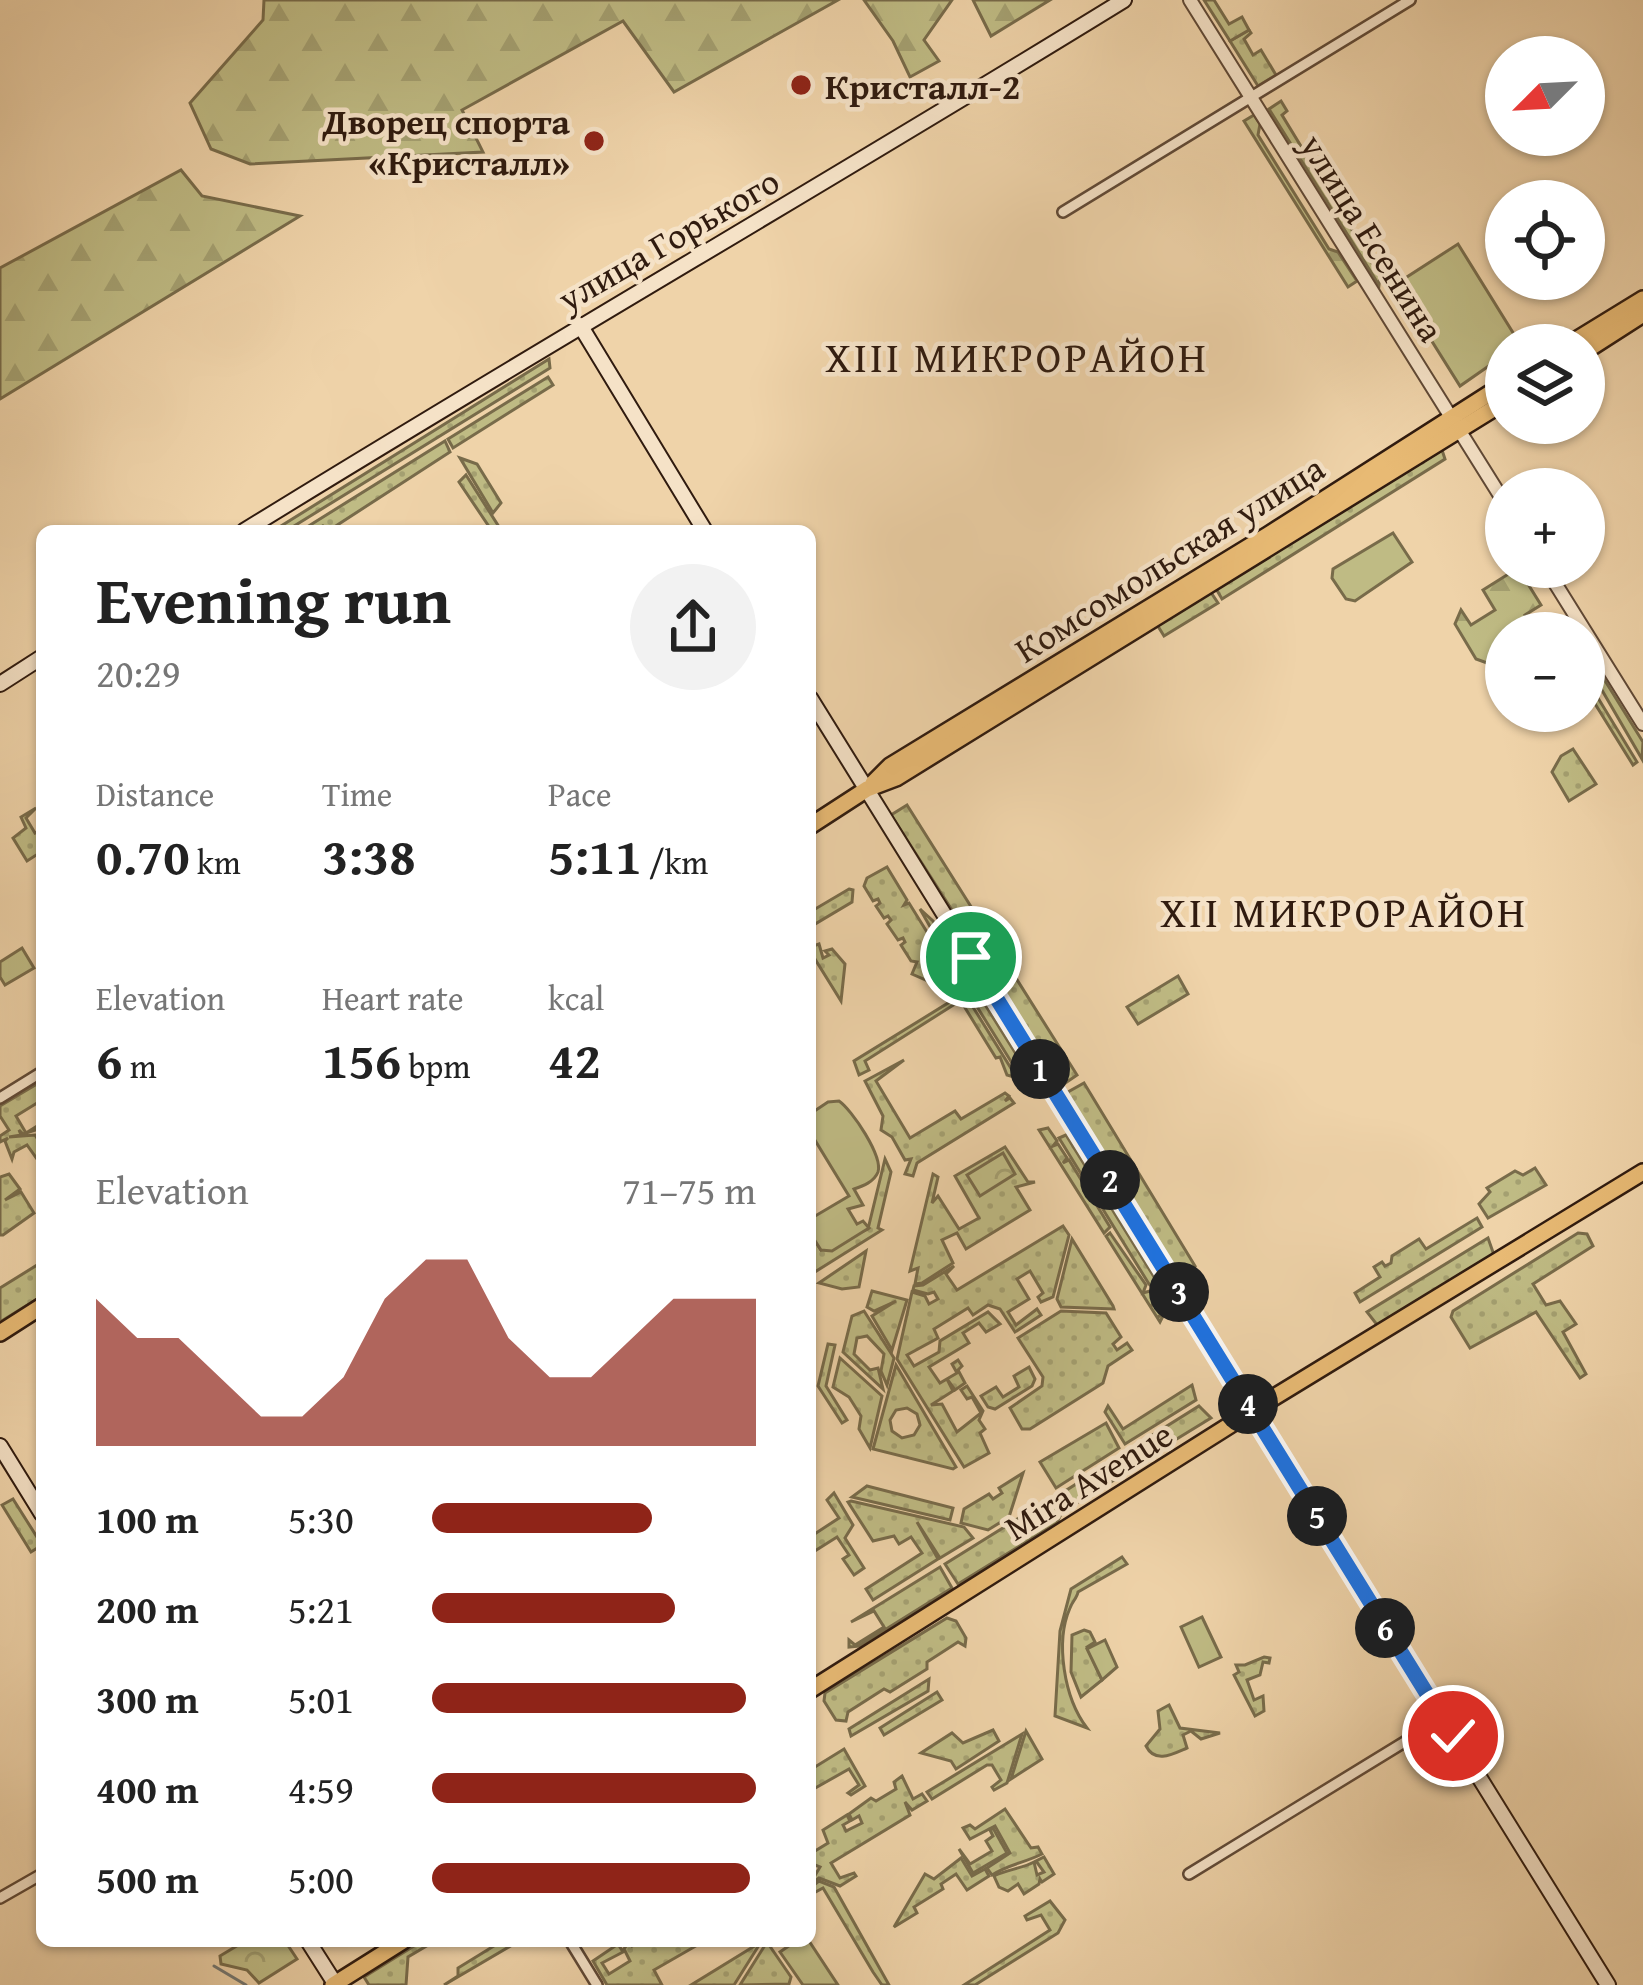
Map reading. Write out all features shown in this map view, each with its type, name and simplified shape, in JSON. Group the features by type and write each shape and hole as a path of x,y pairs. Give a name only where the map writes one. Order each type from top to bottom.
{"main road":[{"name":"улица Горького","path":"254,525 1124,0"},
{"path":"1602,324 1643,299"},
{"path":"1605,338 1643,314"},
{"path":"580,325 701,525"},
{"name":"Комсомольская улица","path":"1455,424 1485,399"},
{"name":"Комсомольская улица","path":"816,822 867,789 890,766 1268,535 1485,410"},
{"path":"0,684 36,661"},
{"path":"816,708 1608,1985"},
{"name":"Mira Avenue","path":"816,1686 1643,1172"},
{"path":"0,1333 36,1310"},
{"path":"0,1446 36,1504"},
{"path":"312,1947 334,1985 394,1947"}],"street":[{"name":"улица Есенина","path":"1190,0 1485,472"},
{"path":"1063,212 1410,0"},
{"path":"1558,588 1643,724"},
{"path":"0,1098 36,1076"},
{"path":"1189,1874 1442,1719"},
{"path":"0,1898 36,1877"},
{"path":"574,1947 597,1985"}],"green space":[{"path":"264,0 838,0 674,92 623,21 462,110 483,152 250,164 211,149 190,103 263,20"},
{"path":"864,0 952,0 924,40 939,61 910,77 893,41"},
{"path":"973,0 1050,0 991,36"},
{"path":"1204,0 1214,0 1229,24 1242,17 1249,30 1230,41"},
{"path":"1249,30 1244,39 1253,55 1261,50 1276,75 1258,86 1230,41"},
{"path":"1281,101 1287,111 1282,115 1380,276 1379,285 1269,109"},
{"path":"1254,115 1260,124 1258,135 1329,249 1338,252 1357,281 1348,287 1244,121"},
{"path":"181,170 202,196 300,216 0,399 0,268"},
{"path":"1458,244 1485,288 1485,300 1493,300 1508,324 1485,324 1485,369 1460,386 1396,284"},
{"path":"549,359 550,368 296,525 283,525"},
{"path":"548,377 553,385 453,448 448,439"},
{"path":"445,441 450,452 337,525 310,525"},
{"path":"1442,450 1445,459 1222,599 1215,587"},
{"path":"460,458 477,464 501,503 493,513"},
{"path":"466,475 497,525 488,525 459,482"},
{"path":"1393,533 1412,562 1355,601 1346,599 1332,578 1333,569"},
{"path":"1530,588 1541,605 1530,612 1492,612 1495,610 1483,590"},
{"path":"1210,591 1218,603 1164,636 1156,623"},
{"path":"1461,610 1471,625 1485,616 1485,662 1476,659 1455,624"},
{"path":"1605,681 1643,742 1642,759 1605,695"},
{"path":"1605,709 1637,762 1633,765 1605,720"},
{"path":"1573,749 1596,784 1569,801 1552,772 1561,756"},
{"path":"907,805 992,940 977,949 891,815"},
{"path":"36,808 26,818 36,833 36,855 27,861 13,838 26,828 21,817"},
{"path":"887,867 907,900 904,905 909,903 953,974 953,982 944,988 912,974 917,962 911,961 901,945 903,938 898,940 887,924 891,920 876,906 878,899 873,901 864,886 867,878"},
{"path":"853,890 852,902 816,923 816,908"},
{"path":"920,909 933,921 967,975 961,981"},
{"path":"816,945 823,958 832,949 845,964 841,1001 816,961"},
{"path":"22,948 34,968 5,985 0,962"},
{"path":"997,948 1077,1075 1064,1084 1055,1082 982,965 983,957"},
{"path":"1178,976 1188,994 1138,1024 1127,1007"},
{"path":"974,987 1026,1070 1020,1076 966,989"},
{"path":"963,991 1017,1078 1007,1075 1000,1057 996,1058 959,998"},
{"path":"953,1000 955,1004 865,1061 869,1070 859,1075 854,1061"},
{"path":"904,1060 876,1081 910,1138 955,1111 961,1119 1005,1093 1009,1096 1005,1101 1010,1098 1014,1103 917,1163 913,1176 905,1174 911,1159 905,1160 892,1137 881,1130 883,1116 865,1081"},
{"path":"1084,1083 1195,1266 1181,1275 1171,1272 1067,1100 1068,1092"},
{"path":"36,1085 36,1104 16,1116 26,1133 36,1130 23,1134 19,1130 21,1135 9,1137 35,1135 36,1158 27,1145 14,1152 12,1159 8,1138 0,1142 9,1130 0,1106"},
{"path":"839,1101 851,1114 878,1165 871,1181 854,1189 863,1205 848,1209 857,1224 863,1221 869,1228 832,1251 821,1250 816,1242 816,1215 849,1196 816,1142 816,1110"},
{"path":"1048,1128 1057,1141 1053,1146 1058,1144 1067,1158 1063,1163 1069,1160 1110,1227 1104,1233 1039,1130"},
{"path":"1066,1135 1156,1280 1159,1293 1059,1138"},
{"path":"1005,1147 1028,1182 1035,1182 1016,1187 1030,1210 966,1249 957,1233 942,1240 953,1263 915,1284 918,1268 910,1271 933,1174 938,1177 932,1203 938,1196 959,1229 979,1218 955,1176"},
{"path":"1003,1153 1015,1174 980,1196 967,1175"},
{"path":"885,1159 891,1172 878,1228 882,1230 816,1271 816,1242 821,1250 868,1229"},
{"path":"1535,1168 1546,1185 1488,1218 1479,1204 1490,1192 1487,1188 1515,1171 1523,1175"},
{"path":"9,1174 20,1189 5,1200 21,1192 34,1213 0,1235 0,1177"},
{"path":"1477,1218 1482,1227 1360,1302 1355,1293 1380,1277 1374,1267 1391,1263 1392,1256 1419,1239 1426,1249"},
{"path":"1063,1226 1069,1235 1053,1297 1041,1302 1038,1297 1043,1293 1030,1271 1017,1279 1029,1299 1008,1312 1016,1325 1037,1309 1041,1315 1015,1332 1000,1309 988,1305 973,1315 968,1308 934,1329 938,1338 907,1355 914,1366 939,1352 940,1341 988,1312 1000,1324 986,1332 979,1323 963,1333 969,1343 929,1367 940,1383 957,1373 952,1364 958,1360 962,1366 958,1370 965,1383 955,1390 947,1379 953,1391 931,1405 942,1404 957,1432 981,1413 972,1397 967,1399 961,1390 967,1386 983,1411 979,1420 985,1429 980,1433 989,1453 964,1467 897,1359 912,1292 925,1296 929,1304 938,1299 934,1292 913,1290 914,1286 954,1266 946,1274 957,1290"},
{"path":"1110,1233 1146,1285 1143,1293 1150,1291 1156,1301 1151,1306 1157,1303 1163,1313 1158,1317 1164,1314 1160,1322 1106,1236"},
{"path":"1578,1233 1587,1234 1593,1246 1533,1284 1546,1305 1560,1301 1576,1324 1563,1332 1586,1374 1580,1378 1536,1312 1470,1348 1451,1317 1453,1311"},
{"path":"1488,1238 1494,1255 1378,1326 1367,1312"},
{"path":"1072,1239 1114,1309 1061,1307 1057,1299"},
{"path":"866,1251 859,1287 842,1289 819,1283"},
{"path":"36,1266 36,1300 0,1322 0,1288"},
{"path":"872,1291 907,1300 892,1350 872,1316 896,1301 874,1311 867,1307"},
{"path":"864,1311 894,1358 887,1385 881,1371 884,1354 867,1336 857,1338 854,1354 870,1370 878,1368 883,1389 843,1352 852,1316"},
{"path":"1061,1311 1106,1313 1121,1337 1113,1344 1117,1350 1127,1343 1132,1350 1108,1366 1103,1383 1030,1429 1022,1429 1010,1408 1042,1386 1043,1377 1018,1338"},
{"path":"828,1344 835,1345 826,1386 847,1420 842,1423 818,1386"},
{"path":"840,1358 882,1396 870,1448 859,1429 861,1416 849,1397 833,1387"},
{"path":"896,1365 956,1467 873,1449","holes":["907,1408 917,1414 920,1425 914,1435 902,1438 892,1431 890,1420 896,1410"]},
{"path":"1029,1367 1035,1379 1032,1386 995,1409 988,1407 981,1396 996,1387 1003,1397 1019,1387 1014,1376"},
{"path":"1192,1385 1196,1400 1125,1444 1105,1412 1108,1406 1123,1429"},
{"path":"1199,1406 1211,1418 1144,1459 1135,1446"},
{"path":"1106,1423 1119,1448 1056,1488 1040,1462"},
{"path":"1130,1450 1136,1458 1122,1475 1072,1506 1062,1493"},
{"path":"1023,1473 1009,1517 988,1530 961,1523 964,1509 989,1494 993,1499 1002,1493 999,1488"},
{"path":"867,1486 953,1508 950,1520 852,1497"},
{"path":"834,1493 853,1525 845,1538 864,1568 854,1575 843,1559 849,1555 837,1537 816,1550 816,1533 839,1518 827,1500"},
{"path":"1051,1498 1061,1514 1057,1523 958,1584 945,1564"},
{"path":"13,1499 36,1535 36,1549 31,1552 2,1505"},
{"path":"851,1501 964,1527 973,1538 940,1558 917,1522 938,1559 873,1600 866,1589 922,1553 911,1537 899,1544 894,1536 873,1541"},
{"path":"1122,1557 1127,1564 1078,1592 1065,1622 1064,1670 1087,1728 1055,1716 1060,1631 1071,1589"},
{"path":"940,1567 952,1588 859,1646 849,1647 849,1640 855,1645 884,1627 874,1611 851,1622"},
{"path":"1202,1617 1221,1657 1199,1667 1181,1627"},
{"path":"947,1618 956,1621 966,1638 965,1646 958,1642 927,1662 927,1669 848,1712 846,1721 836,1720 824,1701 825,1693"},
{"path":"1084,1630 1095,1642 1087,1647 1102,1680 1081,1697 1071,1672 1072,1635"},
{"path":"1105,1640 1117,1667 1102,1680 1087,1649"},
{"path":"1270,1658 1269,1663 1263,1662 1260,1675 1247,1680 1254,1700 1263,1696 1264,1711 1255,1716 1234,1675 1239,1672 1236,1665"},
{"path":"929,1679 928,1691 851,1736 849,1729"},
{"path":"937,1692 942,1700 884,1735 880,1728"},
{"path":"1169,1705 1180,1728 1220,1733 1201,1739 1191,1731 1183,1735 1187,1748 1154,1755 1146,1746 1160,1729 1158,1711"},
{"path":"993,1730 999,1741 956,1769 951,1761 921,1753 952,1733 963,1743"},
{"path":"1026,1731 1042,1759 1011,1779"},
{"path":"1022,1734 1007,1783 994,1790 1001,1780 992,1765 987,1765 932,1799 927,1792"},
{"path":"844,1749 865,1786 848,1793 859,1785 849,1769 816,1788 816,1766"},
{"path":"902,1776 913,1799 922,1794 927,1801 912,1810 905,1802 910,1815 831,1863 840,1878 856,1876 840,1886 816,1880 820,1867 816,1850 828,1843 823,1830 847,1815 846,1831 862,1823 859,1816 852,1820 849,1814 871,1798 876,1801 896,1789 894,1782"},
{"path":"1005,1809 1031,1848 1038,1847 1042,1854 992,1875 987,1868 1010,1853 995,1826 970,1839 963,1828 975,1829"},
{"path":"993,1828 1007,1853 973,1873 959,1849 970,1864 992,1851 986,1841 993,1836"},
{"path":"1044,1857 1054,1874 1040,1879 1024,1894 1018,1884 1008,1891 999,1887 994,1876 1034,1862 1037,1875 1044,1872 1036,1861"},
{"path":"961,1858 972,1876 985,1869 989,1876 967,1890 956,1874 941,1884 943,1889 914,1907 917,1913 894,1927 925,1874 934,1879"},
{"path":"816,1883 834,1887 889,1985 882,1985 823,1888 816,1892"},
{"path":"1050,1901 1065,1920 1058,1933 975,1985 964,1985 1050,1930 1041,1915 1027,1920 1025,1916"},
{"path":"235,1947 289,1947 297,1959 259,1983 247,1970 221,1964 220,1956"},
{"path":"412,1947 425,1947 408,1957 406,1985 369,1985 364,1977"},
{"path":"492,1947 509,1947 444,1985 458,1976 458,1968"},
{"path":"620,1947 623,1952 602,1963 609,1974 630,1961 624,1949 694,1947 654,1970 662,1985 607,1985 593,1961"},
{"path":"753,1947 758,1947 734,1985 691,1985"},
{"path":"764,1947 770,1947 791,1977 789,1984 740,1985"},
{"path":"787,1947 813,1947 838,1985 803,1985 780,1952"}],"waterway":[{"path":"214,1966 246,1985"}],"place":[{"name":"Кристалл-2","path":"801,85"},
{"name":"Дворец спорта «Кристалл»","path":"594,141"}],"district":[{"name":"XIII МИКРОРАЙОН","path":"1017,356"},
{"name":"XII МИКРОРАЙОН","path":"1344,911"}],"route":[{"path":"971,957 1453,1736"}]}
